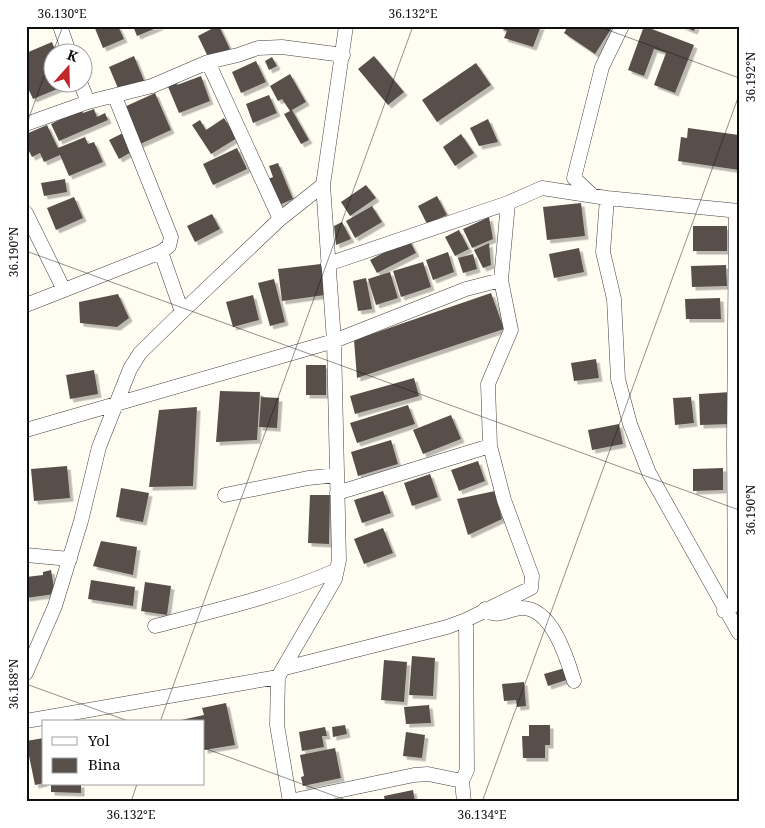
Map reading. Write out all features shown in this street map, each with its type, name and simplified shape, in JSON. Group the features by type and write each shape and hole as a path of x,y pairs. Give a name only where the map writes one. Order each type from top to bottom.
{"street":[{"path":"60,26 66,42"},
{"path":"346,26 323,185 334,341 339,560 335,579 299,638 282,672 277,725 290,802 414,775 428,774 462,781"},
{"path":"592,196 574,178 602,67 622,26"},
{"path":"26,124 88,102 115,97 152,86 208,62 258,48 282,47 343,55"},
{"path":"208,62 280,219"},
{"path":"84,92 88,102"},
{"path":"26,305 161,252 169,246 172,237 115,97"},
{"path":"26,672 55,606 70,559 99,448 130,368 140,353 280,219 323,185"},
{"path":"328,264 508,204 542,188 607,198 738,211 734,442 735,600 733,606 724,610"},
{"path":"607,198 603,252 614,299 618,379 630,424 648,473 724,610 737,627"},
{"path":"26,721 282,672 466,620 485,609 529,591 533,582 504,500 490,446 488,384 511,330 501,280 508,204"},
{"path":"26,213 64,290"},
{"path":"161,252 182,312"},
{"path":"26,430 334,341 466,289 501,280"},
{"path":"337,492 490,446"},
{"path":"225,495 308,478 337,475"},
{"path":"26,555 70,559"},
{"path":"155,626 248,602 303,585 337,570"},
{"path":"485,609 494,614 523,608 541,614 565,653 574,681"},
{"path":"464,802 462,781 468,770 466,620"}],"building":[{"path":"94,26 118,26 124,39 103,48"},
{"path":"133,26 161,26 137,36"},
{"path":"219,26 230,49 209,59 198,36"},
{"path":"500,26 541,26 533,47 504,38 507,31 500,28"},
{"path":"568,26 613,26 595,54 564,33"},
{"path":"644,26 694,45 675,93 654,85 666,53 654,49 644,76 628,70"},
{"path":"681,26 696,26 694,31"},
{"path":"42,46 42,92 50,92 33,99 28,88 26,89 26,53"},
{"path":"134,56 145,83 120,93 109,67"},
{"path":"374,56 404,92 388,105 358,69"},
{"path":"272,57 277,66 269,70 265,61"},
{"path":"256,61 266,82 241,93 232,72"},
{"path":"476,63 491,85 437,122 422,100"},
{"path":"290,74 306,102 292,110 309,140 301,144 284,114 290,111 282,99 278,101 270,86"},
{"path":"201,76 210,101 179,113 166,82 175,79 177,85"},
{"path":"155,93 171,130 138,145 122,108"},
{"path":"269,95 277,113 253,123 246,104"},
{"path":"81,109 83,113 94,109 97,117 105,113 108,120 59,141 51,124"},
{"path":"224,118 237,138 211,154 192,125 200,120 206,130"},
{"path":"488,119 498,142 479,146 470,128"},
{"path":"47,125 58,148 85,137 88,144 94,142 103,162 69,176 60,155 44,162 40,153 32,157 26,145 26,134"},
{"path":"688,128 739,135 739,170 678,161 681,137 687,138"},
{"path":"123,133 133,151 119,159 109,140"},
{"path":"461,134 474,153 455,166 443,147"},
{"path":"237,148 247,169 213,185 203,164"},
{"path":"278,163 293,199 279,205 268,179 273,177 269,166"},
{"path":"65,179 67,192 44,196 41,183"},
{"path":"366,185 376,198 350,216 341,202"},
{"path":"437,196 447,215 427,224 418,206"},
{"path":"74,197 83,218 56,230 47,208"},
{"path":"581,203 585,236 547,240 543,207"},
{"path":"372,206 382,222 355,238 346,221"},
{"path":"212,214 220,229 195,242 187,226"},
{"path":"489,217 493,239 472,248 463,229"},
{"path":"342,222 351,239 336,245 334,226"},
{"path":"693,226 727,226 727,251 693,251"},
{"path":"459,230 469,249 455,256 445,237"},
{"path":"409,239 416,253 377,273 370,260"},
{"path":"489,243 491,265 483,268 474,250"},
{"path":"579,248 584,272 554,278 549,254"},
{"path":"448,252 454,272 433,280 426,260"},
{"path":"473,254 477,269 463,273 458,258"},
{"path":"423,262 431,287 401,297 393,271"},
{"path":"321,264 325,295 282,301 278,269"},
{"path":"726,265 727,286 692,287 691,266"},
{"path":"390,272 398,298 376,305 368,279"},
{"path":"366,278 372,309 358,311 353,281"},
{"path":"274,279 285,322 270,326 258,283"},
{"path":"491,293 504,329 357,378 354,340"},
{"path":"118,294 129,318 117,327 80,323 79,302"},
{"path":"253,295 259,320 233,327 226,302"},
{"path":"720,298 721,319 686,319 685,299"},
{"path":"596,359 599,378 574,381 571,363"},
{"path":"306,365 326,365 326,395 306,395"},
{"path":"94,370 98,394 70,399 66,375"},
{"path":"414,378 419,396 355,414 350,396"},
{"path":"220,391 260,392 257,440 216,442"},
{"path":"731,392 732,424 700,425 699,394"},
{"path":"261,397 279,398 277,428 259,427"},
{"path":"691,397 694,423 675,425 673,398"},
{"path":"408,405 415,424 357,443 350,423"},
{"path":"197,407 193,486 149,487 159,410"},
{"path":"451,415 461,439 423,454 413,430"},
{"path":"619,424 623,444 592,450 588,430"},
{"path":"391,440 398,464 358,476 351,452"},
{"path":"478,461 485,481 459,491 451,470"},
{"path":"67,466 70,498 34,501 31,469"},
{"path":"723,468 723,490 693,491 693,469"},
{"path":"430,474 438,497 412,506 404,483"},
{"path":"121,488 149,493 143,522 116,517"},
{"path":"383,491 391,513 362,523 354,500"},
{"path":"495,491 502,519 468,535 457,499"},
{"path":"310,495 330,495 329,544 308,543"},
{"path":"383,528 393,553 364,564 354,539"},
{"path":"101,541 137,547 133,575 93,566"},
{"path":"51,570 55,594 26,598 26,577 43,575 43,572"},
{"path":"91,580 135,587 133,606 88,599"},
{"path":"145,582 171,586 167,615 141,611"},
{"path":"412,656 435,658 433,696 409,695"},
{"path":"384,660 407,662 404,702 381,700"},
{"path":"565,668 569,679 548,686 544,674"},
{"path":"524,682 526,706 517,707 516,700 504,701 502,684"},
{"path":"226,703 235,745 205,750 205,720 181,720 204,715 202,708"},
{"path":"429,705 431,723 406,724 404,707"},
{"path":"345,725 347,734 333,737 332,727"},
{"path":"529,725 550,725 550,745 545,745 545,758 523,758 522,736 529,736"},
{"path":"325,727 327,736 322,736 324,747 302,751 299,732"},
{"path":"406,732 425,735 422,758 403,756"},
{"path":"42,738 42,783 35,785 26,741"},
{"path":"335,748 341,778 303,786 301,777 304,776 300,755"},
{"path":"51,786 81,786 81,793 51,792"},
{"path":"413,790 415,802 385,802 384,796"},
{"path":"338,799 338,802 324,802 324,801"}]}
